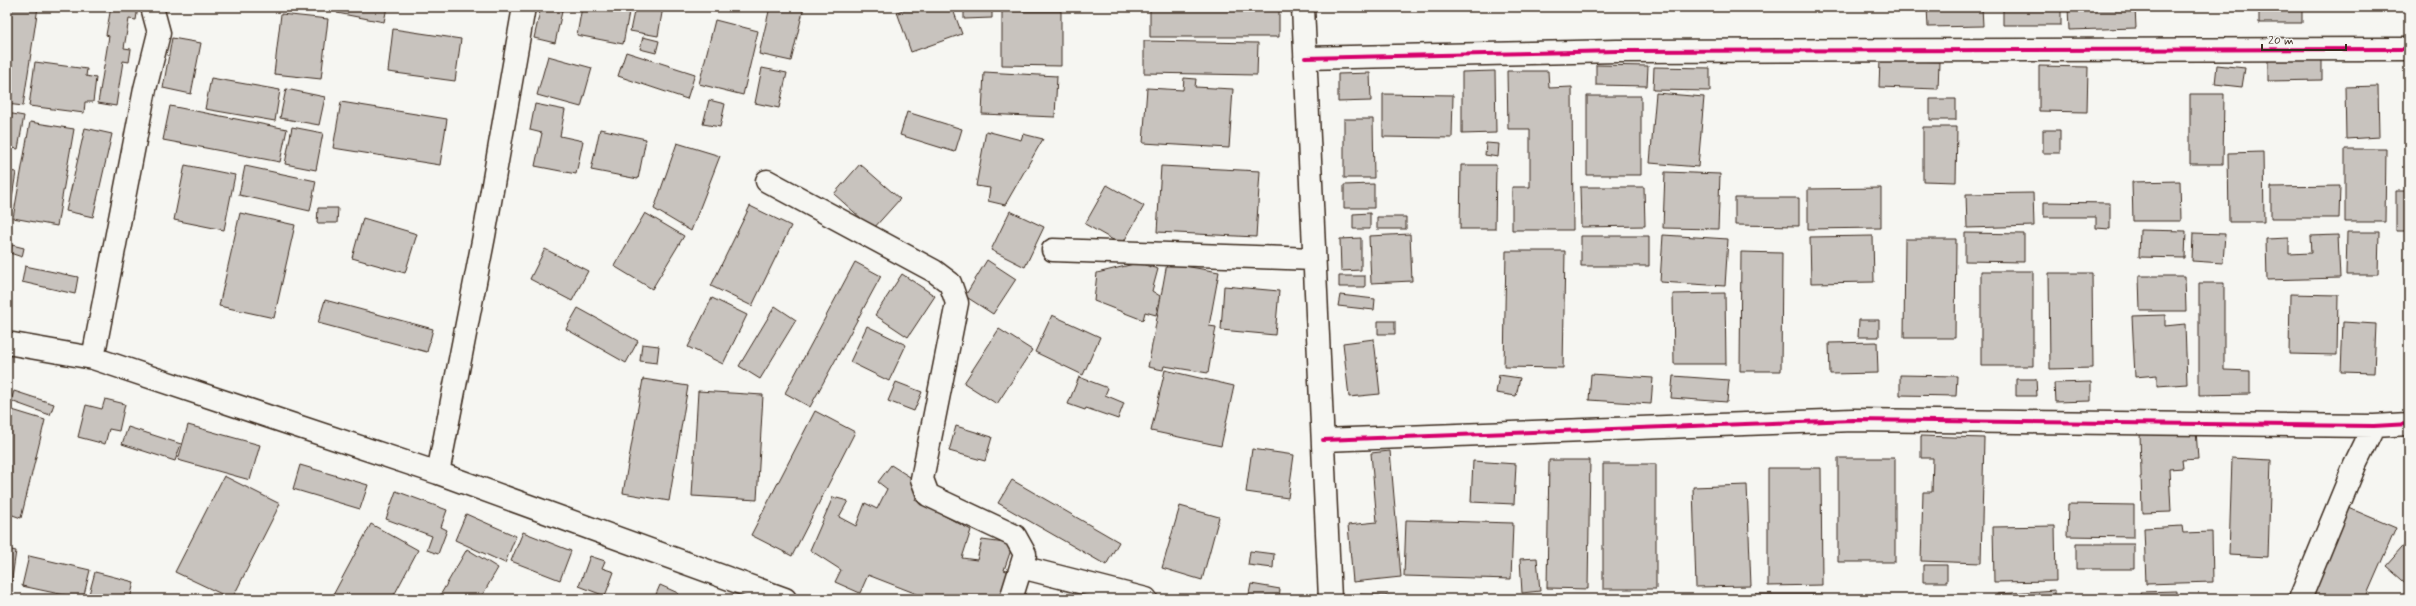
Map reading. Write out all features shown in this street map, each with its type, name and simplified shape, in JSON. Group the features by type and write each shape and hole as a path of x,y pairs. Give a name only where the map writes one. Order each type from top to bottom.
{"street":[{"path":"93,358 144,89 159,33 152,7"},
{"path":"438,474 484,236 524,7"},
{"path":"1303,7 1330,599"},
{"path":"1305,58 1625,51 2409,49"},
{"path":"767,181 934,271 950,283 957,303 922,479 928,495 1015,536 1025,554 1011,599"},
{"path":"1053,250 1314,259"},
{"path":"7,343 93,358 438,474 785,599"},
{"path":"1323,440 1853,420 2374,426 2409,424"},
{"path":"2300,599 2355,465 2374,426"},
{"path":"1021,567 1146,599"}],"building":[{"path":"7,7 38,7 23,106 7,104"},
{"path":"111,7 138,7 136,20 129,19 124,48 131,49 129,62 123,61 116,106 98,103 109,36 106,35"},
{"path":"338,7 387,7 384,22 337,13"},
{"path":"541,7 563,7 555,43 534,38"},
{"path":"582,7 630,7 623,44 577,35"},
{"path":"635,7 663,7 658,36 630,31"},
{"path":"770,7 804,7 791,61 759,54"},
{"path":"911,7 952,7 962,34 911,52 897,12"},
{"path":"964,7 992,7 992,18 964,19"},
{"path":"1150,7 1279,7 1279,37 1150,37"},
{"path":"1927,7 1982,7 1983,26 1928,27"},
{"path":"2003,7 2061,7 2061,25 2003,25"},
{"path":"2068,7 2135,7 2136,28 2069,30"},
{"path":"2259,7 2302,7 2302,23 2259,23"},
{"path":"1002,11 1061,11 1061,66 1002,65"},
{"path":"281,14 328,19 321,79 274,74"},
{"path":"715,20 758,31 743,95 699,84"},
{"path":"393,29 461,39 455,81 388,72"},
{"path":"643,37 659,41 656,53 640,49"},
{"path":"172,38 201,43 191,94 163,88"},
{"path":"1144,41 1258,43 1257,75 1144,73"},
{"path":"626,52 695,74 687,99 618,76"},
{"path":"548,56 592,68 581,107 537,95"},
{"path":"2322,59 2322,80 2268,81 2268,60"},
{"path":"1880,60 1939,62 1938,89 1879,87"},
{"path":"35,62 87,69 86,76 96,78 93,102 85,102 84,113 29,106"},
{"path":"1596,65 1648,66 1647,86 1596,85"},
{"path":"2217,65 2245,68 2242,87 2215,84"},
{"path":"2039,66 2088,67 2087,112 2039,111"},
{"path":"1654,67 1710,68 1710,91 1653,90"},
{"path":"762,68 787,73 779,108 755,103"},
{"path":"1495,71 1496,133 1462,134 1462,72"},
{"path":"1507,71 1548,71 1549,88 1572,87 1573,230 1512,230 1512,187 1530,187 1530,129 1508,129"},
{"path":"984,72 1057,76 1055,117 982,114"},
{"path":"1370,73 1371,101 1338,102 1338,74"},
{"path":"211,78 280,90 275,121 205,109"},
{"path":"1184,78 1196,79 1195,87 1233,89 1229,148 1143,143 1147,88 1183,90"},
{"path":"2378,86 2379,137 2346,139 2345,87"},
{"path":"286,89 325,97 319,125 280,118"},
{"path":"1656,93 1704,97 1698,167 1650,163"},
{"path":"1383,94 1453,95 1452,138 1383,137"},
{"path":"2190,94 2224,94 2223,164 2190,164"},
{"path":"1587,96 1641,96 1641,175 1587,175"},
{"path":"1930,99 1956,99 1956,120 1930,120"},
{"path":"709,100 725,104 720,127 703,124"},
{"path":"341,102 447,119 440,165 333,148"},
{"path":"535,104 565,110 560,136 583,141 576,174 535,166 542,133 530,130"},
{"path":"170,106 287,129 280,162 163,140"},
{"path":"907,112 962,129 955,152 900,135"},
{"path":"7,113 24,116 18,149 7,147"},
{"path":"1344,119 1373,119 1374,178 1344,178"},
{"path":"30,122 74,129 57,226 13,218"},
{"path":"292,127 323,133 316,170 285,164"},
{"path":"1923,127 1957,127 1956,182 1923,181"},
{"path":"85,128 112,134 93,217 66,211"},
{"path":"600,129 646,139 638,179 591,170"},
{"path":"2043,130 2060,130 2060,153 2043,153"},
{"path":"986,131 1021,140 1023,134 1043,139 1005,205 988,201 990,188 976,186"},
{"path":"677,143 720,156 691,231 654,209"},
{"path":"1486,143 1499,144 1498,157 1485,155"},
{"path":"2345,149 2386,149 2385,222 2345,222"},
{"path":"2263,152 2264,222 2229,222 2228,153"},
{"path":"860,164 900,199 873,229 834,194"},
{"path":"185,165 235,175 224,230 174,220"},
{"path":"1461,165 1496,165 1495,229 1460,229"},
{"path":"245,166 316,181 310,211 239,195"},
{"path":"1161,166 1260,171 1256,237 1157,232"},
{"path":"7,171 16,172 7,229"},
{"path":"1665,172 1720,174 1718,229 1663,228"},
{"path":"2180,181 2181,221 2133,221 2132,182"},
{"path":"1374,184 1374,208 1344,208 1344,185"},
{"path":"1107,185 1144,206 1122,245 1085,224"},
{"path":"2340,186 2339,218 2271,218 2271,187"},
{"path":"1580,187 1644,187 1645,226 1581,227"},
{"path":"1881,188 1881,228 1808,229 1808,189"},
{"path":"2396,191 2409,191 2409,231 2396,231"},
{"path":"2033,193 2034,226 1967,228 1966,194"},
{"path":"1735,198 1799,198 1799,226 1735,225"},
{"path":"2044,202 2110,203 2110,229 2096,228 2096,217 2044,217"},
{"path":"750,206 791,226 752,306 711,286"},
{"path":"318,208 338,208 337,223 317,223"},
{"path":"1010,211 1044,227 1025,267 991,250"},
{"path":"240,213 295,225 274,318 219,306"},
{"path":"645,213 684,236 652,289 614,266"},
{"path":"1370,213 1370,229 1353,229 1353,214"},
{"path":"1377,217 1406,217 1406,229 1377,229"},
{"path":"363,218 417,234 405,273 352,258"},
{"path":"2140,230 2186,231 2185,258 2139,257"},
{"path":"2347,232 2379,232 2378,275 2346,275"},
{"path":"1965,233 2024,234 2024,262 1965,261"},
{"path":"2193,233 2225,234 2223,263 2192,261"},
{"path":"1410,234 1412,281 1371,283 1369,236"},
{"path":"1663,235 1728,239 1725,286 1660,282"},
{"path":"2338,235 2340,278 2267,280 2266,239 2289,238 2289,254 2311,253 2310,236"},
{"path":"1581,236 1649,236 1649,266 1581,266"},
{"path":"1873,236 1874,282 1811,283 1810,237"},
{"path":"1361,238 1361,270 1341,271 1340,239"},
{"path":"1905,239 1956,239 1955,338 1904,338"},
{"path":"12,245 24,248 22,257 10,253"},
{"path":"545,249 588,271 572,301 530,279"},
{"path":"1506,251 1565,251 1563,368 1504,367"},
{"path":"1741,252 1782,253 1781,371 1740,371"},
{"path":"987,260 1016,279 993,314 965,296"},
{"path":"855,262 881,276 810,407 785,393"},
{"path":"1138,263 1158,269 1152,291 1160,296 1156,315 1145,312 1143,320 1094,301 1097,273"},
{"path":"1167,263 1219,272 1209,326 1216,327 1208,373 1164,366 1163,370 1148,367"},
{"path":"25,266 78,277 75,294 22,282"},
{"path":"1981,271 2033,271 2033,366 1981,366"},
{"path":"2049,273 2092,273 2093,368 2050,369"},
{"path":"902,274 935,296 908,337 875,315"},
{"path":"1339,276 1365,276 1365,287 1339,287"},
{"path":"2139,276 2185,276 2186,311 2140,311"},
{"path":"2199,283 2224,283 2224,370 2250,371 2250,394 2199,395"},
{"path":"1224,286 1279,291 1275,335 1221,330"},
{"path":"1725,293 1726,364 1674,364 1673,294"},
{"path":"2290,294 2338,295 2337,355 2289,354"},
{"path":"1340,295 1375,299 1374,310 1338,306"},
{"path":"712,298 747,315 723,364 688,347"},
{"path":"325,300 433,329 427,352 318,323"},
{"path":"775,306 796,320 760,379 739,366"},
{"path":"578,308 638,341 626,363 566,329"},
{"path":"1052,315 1100,337 1083,375 1035,352"},
{"path":"2165,315 2165,326 2185,324 2187,384 2157,386 2157,375 2135,377 2132,316"},
{"path":"1859,320 1879,320 1879,337 1858,337"},
{"path":"1378,321 1395,321 1395,334 1378,334"},
{"path":"2343,322 2376,324 2374,373 2341,372"},
{"path":"867,326 906,345 889,381 850,362"},
{"path":"999,329 1032,350 997,404 964,383"},
{"path":"1374,339 1380,394 1349,397 1343,343"},
{"path":"1877,342 1878,373 1830,374 1829,343"},
{"path":"642,344 659,346 657,363 640,361"},
{"path":"1165,370 1234,386 1221,446 1151,431"},
{"path":"1591,374 1653,378 1651,404 1589,400"},
{"path":"1499,375 1520,378 1516,396 1496,393"},
{"path":"1900,375 1957,376 1956,396 1900,395"},
{"path":"1673,376 1729,380 1727,402 1671,398"},
{"path":"1079,377 1108,388 1105,395 1124,403 1118,419 1086,408 1085,410 1068,404"},
{"path":"643,379 688,386 669,501 623,493"},
{"path":"2016,379 2036,379 2037,396 2016,396"},
{"path":"896,382 922,392 914,411 888,401"},
{"path":"2091,382 2091,401 2055,402 2054,383"},
{"path":"14,391 54,404 50,415 11,401"},
{"path":"698,391 763,395 757,500 692,496"},
{"path":"105,399 125,404 119,431 109,429 105,444 78,437 86,405 102,409"},
{"path":"9,409 45,420 21,518 7,513"},
{"path":"815,411 855,432 792,556 751,535"},
{"path":"188,425 260,445 250,480 178,460"},
{"path":"956,426 992,437 985,461 949,451"},
{"path":"128,427 181,444 175,461 122,444"},
{"path":"2196,430 2198,459 2182,460 2183,468 2169,469 2171,512 2142,513 2140,432"},
{"path":"1921,436 1984,438 1981,563 1921,561 1923,492 1932,492 1933,458 1921,458"},
{"path":"1252,449 1294,455 1288,498 1246,492"},
{"path":"1390,451 1401,577 1353,582 1348,525 1377,522 1371,453"},
{"path":"1838,458 1895,458 1895,562 1838,562"},
{"path":"2232,458 2271,460 2268,557 2229,555"},
{"path":"1549,460 1590,460 1588,589 1547,588"},
{"path":"1473,461 1516,464 1514,504 1471,502"},
{"path":"1603,464 1656,464 1656,589 1603,589"},
{"path":"300,465 368,485 360,509 293,489"},
{"path":"891,465 921,484 915,500 971,530 962,558 977,560 982,540 1013,544 1004,570 1009,572 1000,599 915,599 917,594 868,575 860,593 835,582 841,570 810,550 833,497 848,501 839,517 856,526 865,503 877,509 887,489 878,482"},
{"path":"1768,468 1821,468 1822,585 1768,586"},
{"path":"224,476 280,504 232,599 175,572"},
{"path":"1012,480 1119,542 1106,565 998,503"},
{"path":"1747,485 1751,586 1696,587 1693,487"},
{"path":"396,491 447,510 441,527 447,530 438,554 427,550 432,536 386,519"},
{"path":"2068,504 2134,505 2134,537 2067,536"},
{"path":"1180,506 1219,517 1202,580 1162,568"},
{"path":"2349,508 2396,528 2365,599 2320,599 2310,595"},
{"path":"466,514 516,536 505,563 455,540"},
{"path":"1406,520 1513,523 1511,579 1404,576"},
{"path":"371,524 418,550 392,599 331,599"},
{"path":"2055,526 2056,581 1994,582 1993,527"},
{"path":"2182,526 2183,533 2212,532 2213,582 2146,584 2144,528"},
{"path":"523,532 571,551 560,580 511,561"},
{"path":"2409,540 2409,586 2386,566"},
{"path":"2076,544 2134,544 2134,569 2076,569"},
{"path":"7,549 16,551 9,599 7,599"},
{"path":"467,549 498,568 480,599 438,599"},
{"path":"1250,551 1274,554 1273,568 1248,565"},
{"path":"29,556 90,570 83,599 22,586"},
{"path":"590,556 605,561 602,568 614,572 605,596 579,586"},
{"path":"1537,558 1540,591 1522,593 1520,559"},
{"path":"1923,565 1947,565 1947,582 1923,582"},
{"path":"95,572 134,582 130,599 88,598"},
{"path":"1251,584 1280,589 1279,599 1248,599"},
{"path":"660,585 678,593 676,599 654,599"},
{"path":"2055,590 2055,599 1997,599 1997,594"},
{"path":"2177,591 2177,599 2141,599 2140,592"},
{"path":"1352,594 1398,596 1398,599 1352,599"},
{"path":"1752,594 1822,594 1822,599 1752,599"}],"cycle path":[{"path":"1305,58 1617,51 2409,49"},
{"path":"1323,440 1853,420 2374,426 2409,424"}]}
